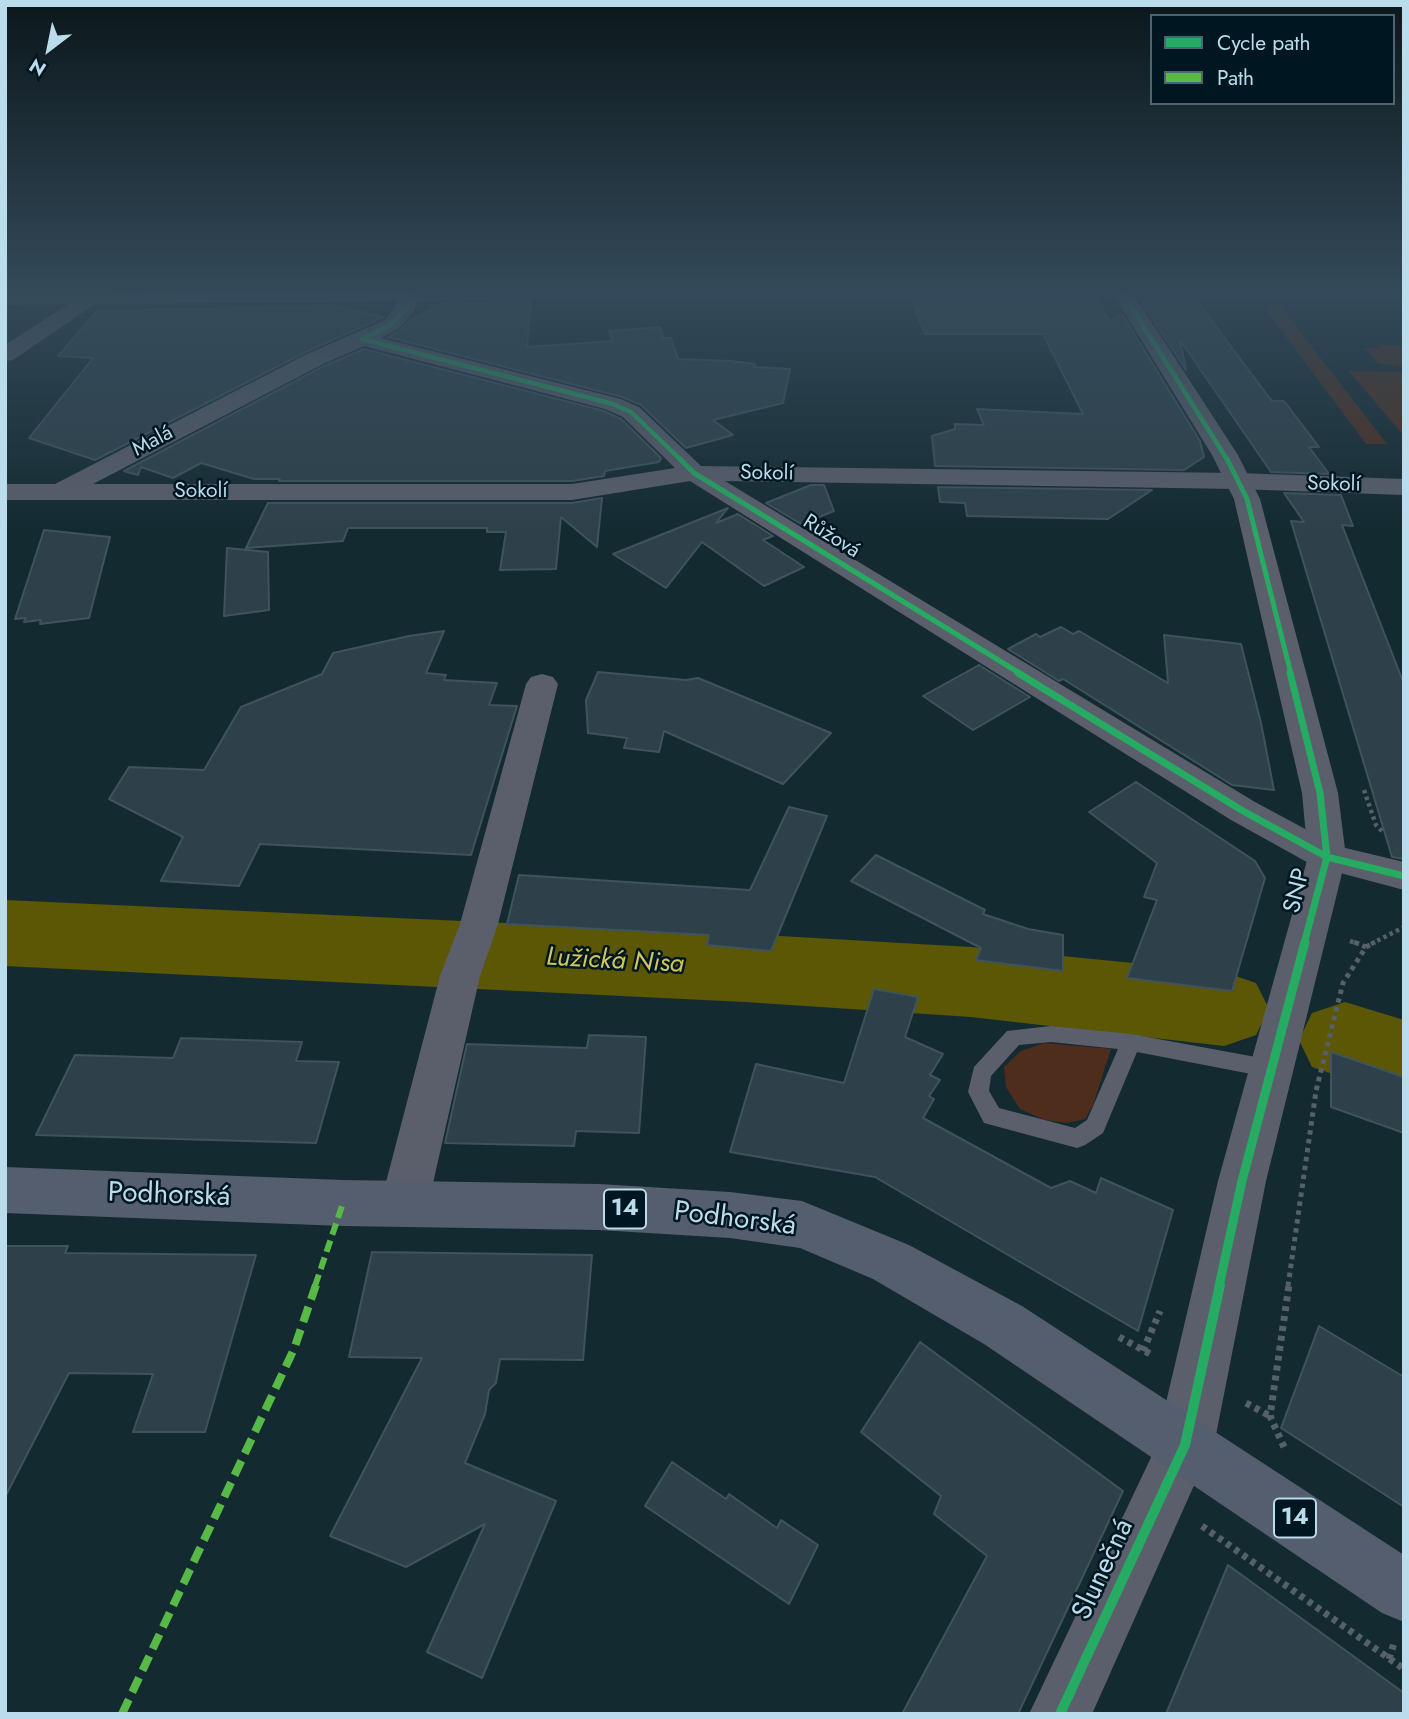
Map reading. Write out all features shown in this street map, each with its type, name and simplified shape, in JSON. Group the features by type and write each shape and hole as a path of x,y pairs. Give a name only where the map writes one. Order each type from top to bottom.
{"main road":[{"name":"Podhorská","path":"5,1190 404,1205 599,1207 730,1215 802,1225 891,1262 980,1313 1404,1591"}],"street":[{"name":"Malá","path":"58,492 289,372"},
{"name":"Růžová","path":"490,372 613,404 631,412 694,473 1243,811 1327,857 1404,876"},
{"name":"SNP","path":"1173,372 1225,455 1247,499 1320,793 1327,857 1242,1181 1185,1445"},
{"name":"Sokolí","path":"5,492 572,492 694,473 1404,486"},
{"path":"404,1205 460,976 479,924 542,684"},
{"name":"Slunečná","path":"1060,1714 1185,1445"}],"lane":[{"path":"1131,1042 1095,1126 1077,1138 992,1116 978,1092 981,1073 1014,1037 1051,1034 1131,1042 1272,1069"}],"path":[{"path":"1366,797 1377,825 1389,839"},
{"path":"1270,1416 1316,1091 1343,983 1366,947 1404,927"},
{"path":"1162,1496 1404,1669"}],"shaded area":[{"path":"1313,372 1331,372 1387,444 1366,444"},
{"path":"1350,372 1404,372 1404,436"},
{"path":"1044,1043 1111,1049 1093,1105 1085,1119 1067,1123 1045,1120 1020,1109 1006,1087 1004,1067 1021,1051"}],"building":[{"path":"82,372 266,372 95,460 29,438"},
{"path":"312,372 454,372 604,411 621,419 661,458 659,462 605,471 604,476 572,481 279,481 280,479 254,479 201,463 173,478 141,467 138,475 124,471"},
{"path":"525,372 789,372 783,403 713,420 733,435 686,448 641,405 622,397"},
{"path":"1062,372 1158,372 1200,441 1204,457 1184,470 935,466 932,436 955,429 955,424 984,425 977,409 1083,414"},
{"path":"1202,372 1250,372 1272,401 1284,401 1319,447 1309,447 1329,474 1271,472"},
{"path":"811,485 824,485 834,511 801,524 766,503"},
{"path":"938,487 1152,490 1108,519 967,516 965,503 940,502"},
{"path":"1284,493 1341,495 1353,526 1342,525 1404,684 1404,859 1392,857 1291,521 1304,522"},
{"path":"602,498 597,547 561,517 556,569 500,570 506,532 487,532 487,528 348,528 343,541 246,548 268,503 572,503"},
{"path":"728,508 716,523 738,514 773,536 763,540 804,567 764,586 702,542 666,588 613,554"},
{"path":"44,530 110,537 89,618 40,624 41,620 24,622 26,618 15,619"},
{"path":"227,548 268,552 269,610 224,616"},
{"path":"1061,627 1073,634 1079,631 1168,683 1164,635 1241,644 1274,790 1232,785 1063,679 1059,681 1008,649 1036,634 1040,637"},
{"path":"444,631 426,673 446,675 444,680 497,683 489,705 517,706 471,855 260,844 239,886 161,881 183,837 109,799 129,767 204,770 241,707 322,674 333,653"},
{"path":"979,665 1030,697 973,730 923,696"},
{"path":"598,672 686,680 698,678 831,733 783,784 664,731 659,752 624,748 627,738 588,733 586,700"},
{"path":"1136,782 1255,861 1265,878 1232,991 1127,978 1157,900 1144,897 1157,863 1089,812"},
{"path":"789,807 827,816 771,951 707,945 709,935 507,924 519,875 750,890"},
{"path":"876,855 985,910 983,914 1028,929 1063,935 1063,971 976,960 981,948 851,881"},
{"path":"874,989 918,997 905,1037 943,1054 930,1075 940,1080 929,1096 934,1099 923,1118 1051,1188 1070,1181 1096,1193 1101,1178 1173,1210 1138,1331 875,1177 730,1152 756,1064 844,1083"},
{"path":"589,1035 646,1037 639,1133 576,1131 574,1146 445,1143 467,1044 587,1048"},
{"path":"181,1038 302,1042 296,1061 339,1062 316,1143 36,1135 75,1055 173,1058"},
{"path":"1331,1052 1404,1077 1404,1133 1331,1107"},
{"path":"5,1246 68,1246 65,1253 256,1255 205,1432 133,1432 153,1374 69,1373 5,1497"},
{"path":"372,1252 592,1255 583,1360 500,1359 496,1383 489,1390 485,1414 465,1463 556,1501 482,1678 427,1652 485,1524 406,1567 330,1536 422,1358 349,1357"},
{"path":"1319,1326 1404,1377 1404,1507 1281,1428"},
{"path":"920,1342 1123,1491 1018,1714 902,1714 987,1556 934,1514 941,1496 861,1432"},
{"path":"672,1462 726,1499 729,1494 777,1528 781,1520 818,1545 789,1604 645,1506"},
{"path":"1228,1565 1404,1693 1404,1714 1166,1714"}],"waterway":[{"name":"Lužická Nisa","path":"5,933 745,968 971,982 1224,1009"},
{"name":"Lužická Nisa","path":"1345,1040 1404,1059"}],"marked path":[{"path":"122,1714 294,1349 343,1203"}],"cycle path":[{"path":"490,372 613,404 631,412 694,473 1243,811 1327,857 1404,876"},
{"path":"1060,1714 1185,1445 1242,1181 1327,857 1320,793 1247,499 1225,455 1173,372"}]}
